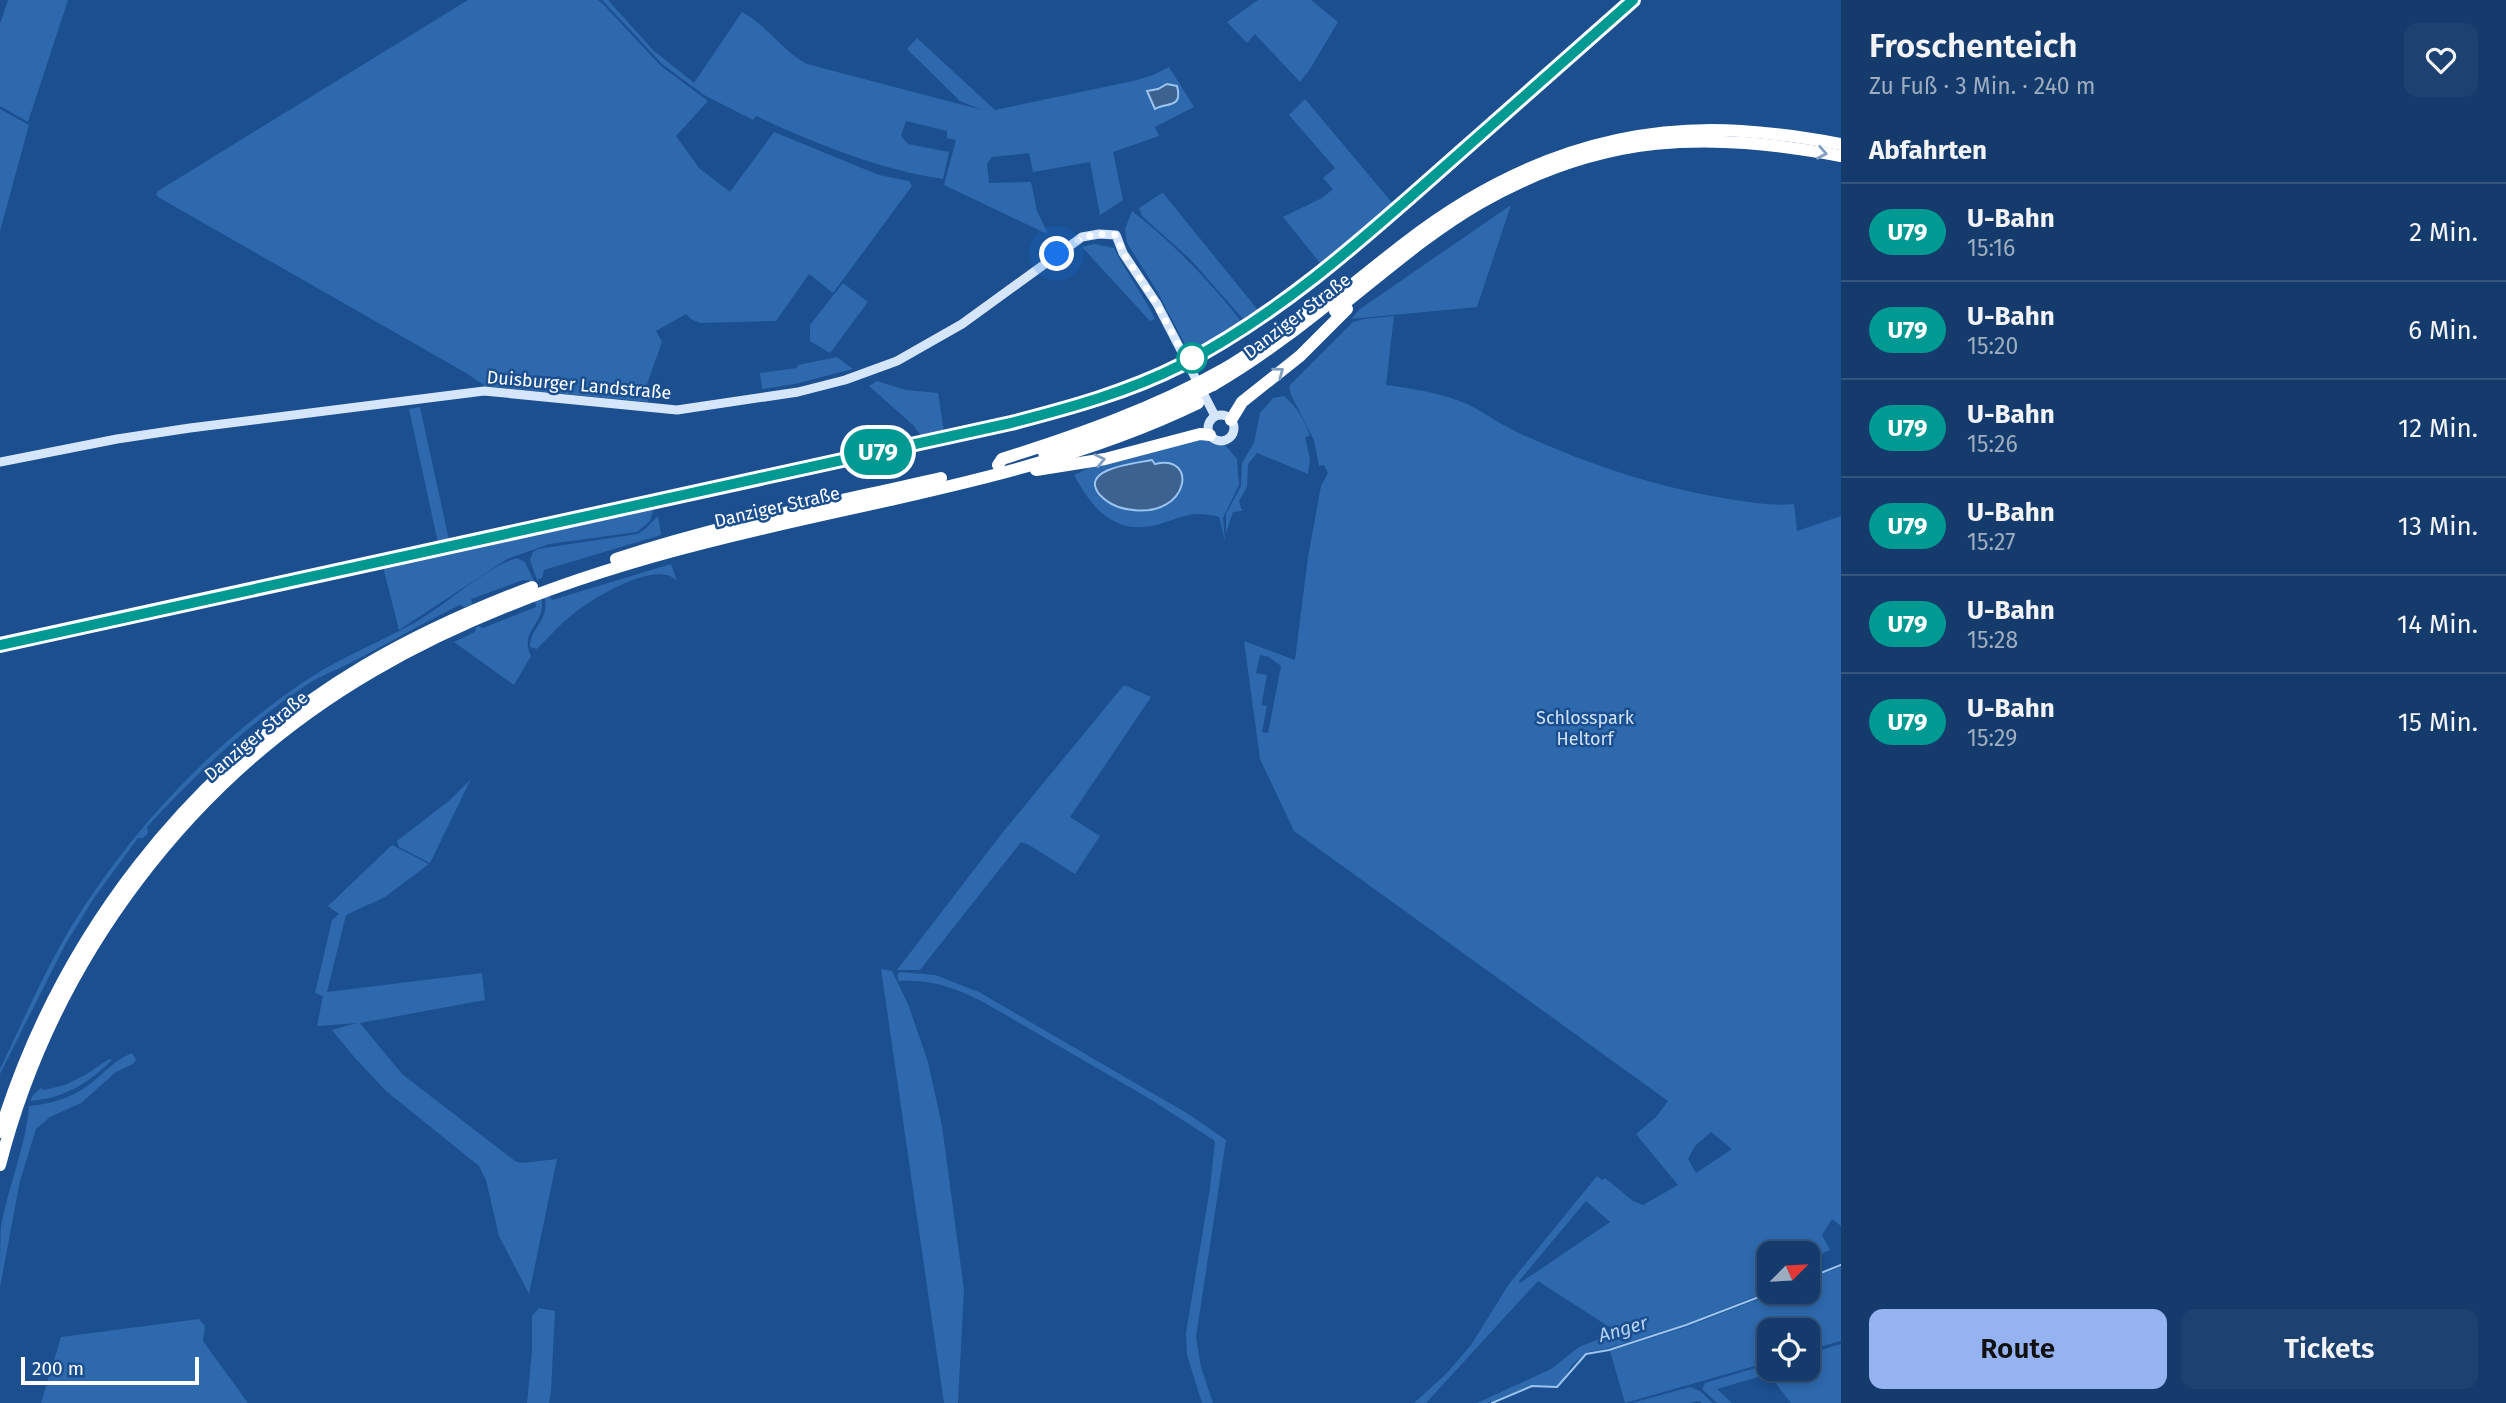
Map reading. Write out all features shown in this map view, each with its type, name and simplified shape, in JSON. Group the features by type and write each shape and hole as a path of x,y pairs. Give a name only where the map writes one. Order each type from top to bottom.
{"highway":[{"name":"Danziger Straße","path":"1215,389 1289,336 1387,257 1474,195 1544,161 1601,144 1667,132 1759,132 1841,144"},
{"name":"Danziger Straße","path":"0,1165 19,1103 46,1035 78,971 130,889 190,817 240,768 291,726 393,659 491,612 629,563 1003,468 1196,399 1271,359 1435,233 1478,204 1545,171 1604,152 1636,146 1703,140 1764,143 1841,156"},
{"path":"1210,435 1189,437 1085,464 1016,474 1003,468 1002,459 1146,407 1198,382 1244,356 1380,257 1387,257"},
{"path":"1231,419 1242,402 1315,343 1364,294 1368,285"},
{"name":"Danziger Straße","path":"0,1132 12,1095 53,998 90,934 125,882 163,834 213,781 264,736 322,692 437,627 487,604 557,578 698,534 1003,468"}],"main road":[{"name":"Duisburger Landstraße","path":"0,462 190,428 467,393 503,392 677,410 797,392 882,368 918,351 962,324 1082,237 1099,234 1116,235 1123,253 1157,304 1198,382"},
{"path":"1198,382 1215,416"},
{"path":"1224,415 1231,419 1234,426 1231,437 1221,441 1210,435 1209,423 1215,416 1224,415"}],"green space":[{"path":"8,0 68,0 28,122 0,106 0,24"},
{"path":"468,0 598,0 661,66 708,101 676,136 699,168 730,192 774,132 879,175 909,181 912,186 833,293 809,274 776,321 700,323 686,314 656,331 662,342 646,387 649,388 648,402 485,386 156,194"},
{"path":"602,0 608,0 653,50 694,83 742,12 807,64 982,110 960,101 907,49 917,38 995,110 1133,81 1169,67 1194,107 1155,127 1159,136 1113,152 1123,200 1100,215 1090,162 1033,172 1029,153 992,157 987,164 989,183 1031,182 1037,211 1047,232 1045,233 944,185 956,140 947,138 947,131 906,121 901,136 908,144 949,152 943,179 871,162 825,146 756,116 753,120 704,95 662,64"},
{"path":"1258,0 1311,0 1338,22 1300,82 1255,34 1247,43 1227,22"},
{"path":"1305,99 1394,205 1324,268 1283,217 1322,198 1333,189 1323,178 1335,168 1289,115"},
{"path":"0,109 29,125 0,231"},
{"path":"1162,193 1262,315 1255,318 1252,314 1243,319 1191,260 1142,216 1139,208"},
{"path":"1511,205 1477,307 1351,319 1360,309"},
{"path":"1132,211 1176,249 1229,306 1241,321 1230,327 1233,332 1191,356 1157,291 1127,243 1125,229"},
{"path":"1094,244 1114,248 1155,319 1150,321 1082,247"},
{"path":"843,283 868,302 830,353 810,341 810,325"},
{"name":"Schlosspark Heltorf","path":"1394,316 1386,385 1449,397 1547,445 1599,466 1653,482 1735,500 1794,504 1797,531 1841,516 1841,1226 1832,1219 1822,1235 1830,1250 1820,1255 1820,1241 1757,1241 1757,1296 1685,1324 1588,1352 1572,1365 1561,1383 1555,1387 1532,1385 1488,1403 1477,1403 1551,1369 1579,1347 1617,1332 1538,1281 1426,1403 1414,1403 1446,1374 1471,1345 1509,1284 1597,1176 1602,1180 1605,1178 1633,1201 1643,1205 1678,1185 1636,1134 1656,1117 1668,1101 1294,831 1260,759 1244,641 1295,660 1308,557 1321,486 1328,473 1324,465 1319,466 1314,440 1289,386 1353,322","holes":["1260,655 1269,657 1281,666 1268,733 1262,732 1267,706 1262,705 1267,675 1256,673","1711,1132 1732,1149 1696,1173 1688,1159 1695,1146","1586,1201 1610,1222 1520,1283 1519,1281"]},
{"path":"837,357 853,369 795,384 762,389 760,373 797,368 798,365"},
{"path":"877,381 906,390 938,393 944,431 921,436 914,426 869,386"},
{"path":"1284,396 1300,414 1310,436 1305,437 1310,459 1308,474 1257,453 1248,464 1247,487 1239,501 1242,511 1233,512 1226,533 1226,514 1241,486 1242,463 1254,443 1260,413 1273,398"},
{"path":"420,407 449,540 438,543 409,409"},
{"path":"1200,435 1225,445 1237,459 1239,485 1223,518 1225,541 1219,517 1210,515 1188,515 1144,527 1131,527 1108,518 1089,499 1074,475 1095,465","holes":["1164,462 1175,465 1183,485 1176,496 1157,509 1134,511 1101,496 1155,464"]},
{"path":"654,507 650,521 637,532 549,544 507,559 399,630 383,567"},
{"path":"658,516 661,535 544,570 542,578 537,580 530,560 533,552 538,549 637,534"},
{"path":"517,558 525,562 534,581 523,580 471,599 472,604 465,607 460,605 310,683 242,734 184,789 147,827 148,833 143,838 138,838 94,898 65,945 0,1074 52,961 95,890 148,821 209,758 275,702 311,677 414,623 478,578"},
{"path":"671,564 677,581 668,575 656,574 627,582 577,611 537,649 530,647 533,634 545,612 544,596 548,594 552,600"},
{"path":"541,597 541,614 528,640 531,656 514,685 454,642 475,632 476,627 483,628 536,607 535,600"},
{"path":"1124,685 1151,697 1070,817 1100,836 1075,874 1021,842 920,970 897,970 1003,832"},
{"path":"471,779 430,863 399,847 397,841 450,800"},
{"path":"392,845 429,864 385,897 346,915 327,992 482,973 485,1000 360,1023 402,1074 515,1161 522,1163 557,1159 529,1294 499,1236 486,1180 479,1166 386,1091 332,1030 357,1023 317,1026 323,996 315,993 332,920 339,914 328,906"},
{"path":"881,969 892,971 908,1004 928,1062 942,1126 964,1290 958,1403 944,1403"},
{"path":"900,972 935,975 979,992 1190,1115 1226,1140 1196,1337 1201,1367 1213,1403 1202,1403 1187,1355 1186,1333 1215,1141 1150,1099 985,1003 944,986 922,981 899,981 897,975"},
{"path":"132,1053 136,1060 133,1064 116,1072 81,1103 50,1117 36,1129 20,1181 0,1287 1,1227 29,1106 56,1101 73,1094"},
{"path":"109,1059 112,1060 94,1076 75,1088 54,1097 30,1101 41,1088 44,1090 65,1085"},
{"path":"1841,1267 1841,1341 1820,1347 1820,1318 1757,1318 1757,1365 1625,1403 1610,1351 1686,1327 1757,1300 1757,1304 1820,1304 1820,1275"},
{"path":"539,1308 555,1311 551,1391 549,1403 527,1403 532,1316"},
{"path":"199,1319 205,1326 203,1341 248,1403 41,1403 61,1337"},
{"path":"1841,1344 1841,1403 1791,1403 1774,1381 1820,1381 1820,1350"},
{"path":"1757,1368 1757,1377 1717,1389 1732,1403 1717,1403 1702,1389 1705,1383"},
{"path":"1690,1387 1700,1391 1713,1403 1632,1403"}],"shaded area":[{"path":"1167,84 1177,86 1178,98 1173,104 1155,109 1147,91"},
{"path":"1152,460 1155,464 1169,463 1178,468 1182,476 1182,486 1167,504 1152,510 1133,510 1110,503 1099,494 1095,485 1097,478 1103,473 1124,465"}],"waterway":[{"name":"Anger","path":"1820,1273 1841,1265"},
{"name":"Anger","path":"1492,1403 1532,1386 1557,1387 1586,1354 1609,1350 1686,1325 1757,1298"}],"tram line":[{"path":"0,649 1012,426 1060,413 1147,382 1227,342 1304,291 1343,260 1638,0"}],"metro line":[{"name":"U79","path":"0,645 1011,423 1128,388 1182,364 1234,335 1314,279 1633,0"}],"route":[{"path":"1057,254 1088,235 1116,235 1123,253 1153,298 1183,353 1192,358"}]}
